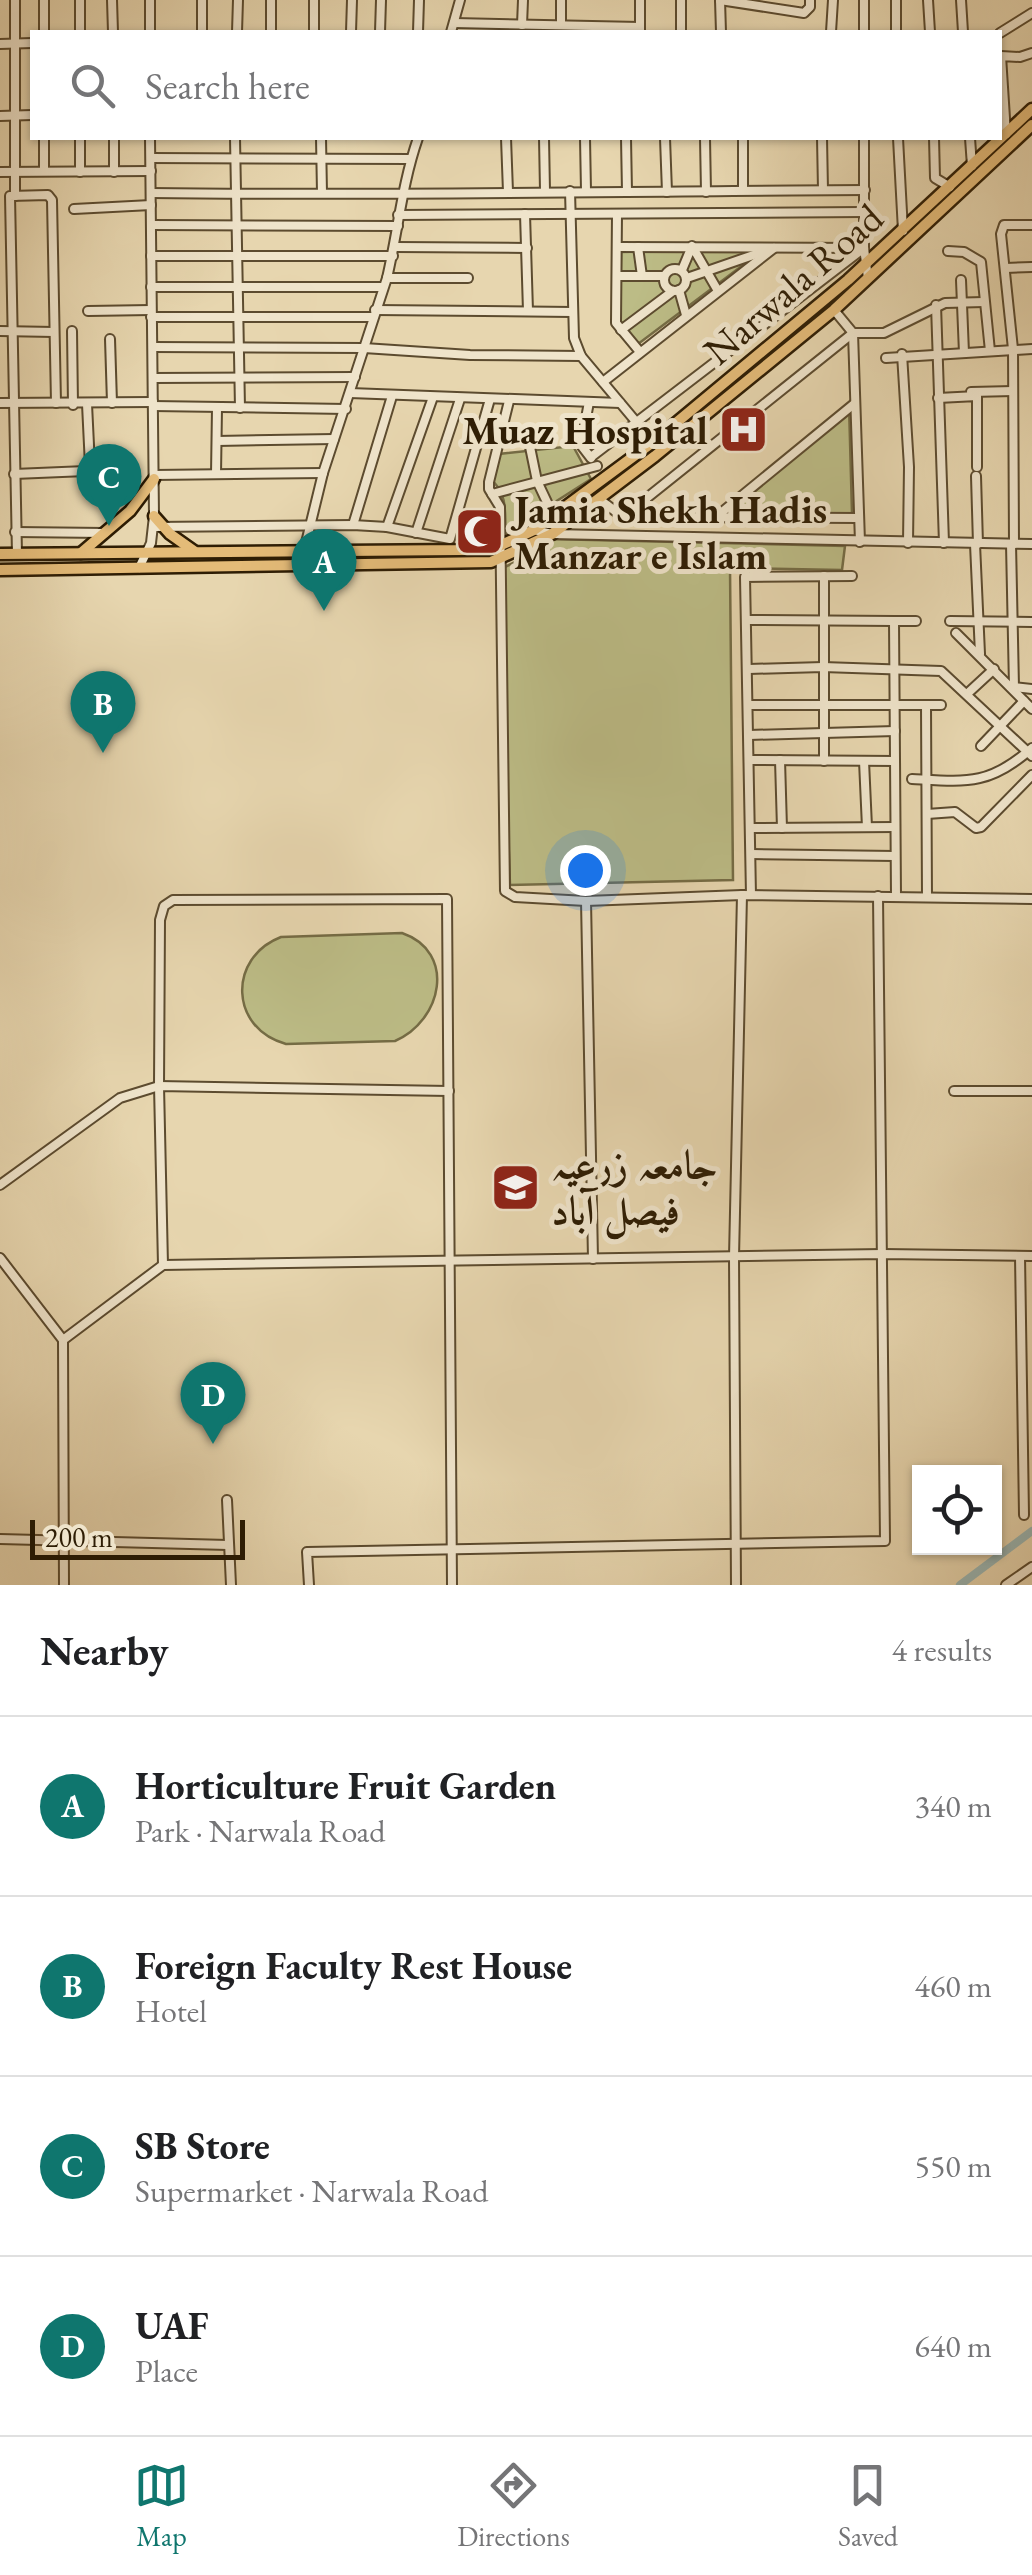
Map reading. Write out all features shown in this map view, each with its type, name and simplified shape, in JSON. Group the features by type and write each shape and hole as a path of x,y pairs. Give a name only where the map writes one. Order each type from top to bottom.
{"main road":[{"name":"Narwala Road","path":"1002,138 1032,110"},
{"name":"Narwala Road","path":"0,570 492,562 552,534 834,310 1032,125"},
{"name":"Narwala Road","path":"0,554 460,550 501,545 554,517 652,442 866,265 1000,140"},
{"path":"80,554 130,511 154,477"},
{"path":"156,523 195,552"}],"street":[{"path":"15,0 15,172 10,262 17,554"},
{"path":"44,0 44,30"},
{"path":"80,0 80,30"},
{"path":"112,0 113,30"},
{"path":"150,0 150,30"},
{"path":"202,0 202,30"},
{"path":"236,30 238,0"},
{"path":"271,0 271,30"},
{"path":"314,0 314,30"},
{"path":"351,30 352,0"},
{"path":"380,30 381,0"},
{"path":"418,30 419,0"},
{"path":"460,0 452,28 522,24 640,30 640,0"},
{"path":"522,24 524,0"},
{"path":"561,26 562,0"},
{"path":"681,30 682,0"},
{"path":"721,30 720,0 804,13 810,8 810,0"},
{"path":"832,0 832,30"},
{"path":"864,0 864,30"},
{"path":"896,0 896,30"},
{"path":"928,0 930,30"},
{"path":"961,0 963,30"},
{"path":"1002,32 1032,13"},
{"path":"0,44 30,43"},
{"path":"1002,56 1032,53"},
{"path":"1002,72 1006,134"},
{"path":"0,116 30,115"},
{"path":"44,140 44,171"},
{"path":"80,140 80,172"},
{"path":"114,140 114,172"},
{"path":"138,568 148,552 156,523 150,140"},
{"path":"235,140 240,408"},
{"path":"321,140 322,193"},
{"path":"304,551 334,439 394,251 400,195 417,140"},
{"path":"506,140 508,192"},
{"path":"544,140 545,191"},
{"path":"585,140 586,192"},
{"path":"626,140 626,192"},
{"path":"665,140 667,192"},
{"path":"706,140 706,192"},
{"path":"742,140 743,190"},
{"path":"822,140 823,190"},
{"path":"864,140 864,248 868,278"},
{"path":"898,140 903,231"},
{"path":"934,140 934,178 950,187"},
{"path":"970,140 972,166"},
{"path":"151,158 410,159"},
{"path":"0,172 151,171"},
{"path":"570,190 574,338 581,356 652,442"},
{"path":"150,193 400,195 570,190 864,190"},
{"path":"0,196 48,194 52,200 56,403"},
{"path":"74,208 152,205"},
{"path":"398,215 864,212"},
{"path":"525,214 528,311"},
{"path":"617,214 616,323 640,352"},
{"path":"152,225 398,226"},
{"path":"1032,225 1004,225 1002,229 1013,349 1014,687 1032,688"},
{"path":"692,246 718,290"},
{"path":"622,330 685,286 684,274 692,246"},
{"path":"638,247 642,276"},
{"path":"152,256 527,248"},
{"path":"618,248 864,248"},
{"path":"686,315 676,290 663,282 673,268 684,274 706,270 774,248"},
{"path":"603,382 774,248"},
{"path":"590,457 864,248"},
{"path":"948,251 964,252 981,262 990,351"},
{"path":"0,261 10,262"},
{"path":"1006,268 1032,267"},
{"path":"617,276 664,276"},
{"path":"151,287 468,278"},
{"path":"961,280 964,353"},
{"path":"623,516 853,333 884,334 936,305 984,302"},
{"path":"936,305 943,395 944,543"},
{"path":"88,310 238,317 572,312"},
{"path":"834,310 853,333 860,542"},
{"path":"0,331 54,332"},
{"path":"72,331 72,404"},
{"path":"110,340 112,403"},
{"path":"152,347 364,348 470,355 581,356"},
{"path":"886,358 902,354 1032,349"},
{"path":"902,354 909,467 908,543"},
{"path":"153,378 355,377"},
{"path":"943,395 1014,391"},
{"path":"350,393 620,402"},
{"path":"943,395 977,396 980,654"},
{"path":"353,525 392,396"},
{"path":"387,527 433,397"},
{"path":"416,533 460,399"},
{"path":"156,523 353,525 387,527 450,540 490,400"},
{"path":"509,400 488,482 500,507 506,891 515,897 586,901 746,895 1032,899"},
{"path":"589,402 581,445 607,477"},
{"path":"0,403 346,408"},
{"path":"14,474 86,472 90,466 87,404"},
{"path":"716,517 854,404"},
{"path":"216,474 217,408"},
{"path":"217,440 334,439"},
{"path":"530,447 537,480 554,517"},
{"path":"492,494 597,466"},
{"path":"154,477 324,473"},
{"path":"599,499 623,516 859,518"},
{"path":"534,530 552,534 1032,544"},
{"path":"15,532 107,533"},
{"path":"824,576 824,760"},
{"path":"736,1585 734,1257 746,895 751,854 745,577 852,576"},
{"path":"747,620 916,621"},
{"path":"894,621 896,896"},
{"path":"950,621 1032,622"},
{"path":"956,633 1032,710"},
{"path":"749,669 823,667 941,672 1031,752 982,780 912,779"},
{"path":"968,694 994,669"},
{"path":"981,746 1024,701"},
{"path":"748,705 941,705"},
{"path":"926,705 928,896"},
{"path":"749,735 895,731"},
{"path":"749,760 895,761"},
{"path":"780,760 782,828"},
{"path":"864,761 866,827"},
{"path":"927,814 955,812 976,828 981,827 1032,774"},
{"path":"750,828 895,826"},
{"path":"751,854 895,856"},
{"path":"308,1585 307,1552 885,1541 878,896"},
{"path":"163,1265 159,1086 160,920 164,906 172,900 447,899 452,1585"},
{"path":"586,901 593,1259"},
{"path":"0,1185 120,1098 159,1086 449,1091"},
{"path":"954,1091 1032,1091"},
{"path":"63,1340 163,1265 883,1254 1032,1256"},
{"path":"1020,1256 1024,1514"},
{"path":"0,1258 63,1340 64,1585"},
{"path":"228,1500 231,1585"},
{"path":"0,1540 228,1546"},
{"path":"1006,1585 1031,1570"}],"green space":[{"path":"758,248 759,253 638,344 620,321 621,252"},
{"path":"849,405 852,513 714,515"},
{"path":"573,446 591,479 505,534 503,497 490,479 499,454"},
{"path":"549,539 845,546 842,570 730,568 733,880 510,885 499,570"},
{"path":"402,933 419,942 431,955 437,987 424,1018 395,1041 286,1044 267,1036 254,1024 242,993 251,960 263,947 281,937"}],"waterway":[{"path":"960,1585 1032,1531"}],"place":[{"name":"Muaz Hospital","path":"743,430"},
{"name":"SB Store","path":"109,526"},
{"name":"Jamia Shekh Hadis Manzar e Islam","path":"479,532"},
{"name":"Horticulture Fruit Garden","path":"324,611"},
{"name":"Foreign Faculty Rest House","path":"103,753"},
{"name":"جامعہ زرعیہ فیصل آباد","path":"516,1187"},
{"name":"UAF","path":"213,1444"}]}
